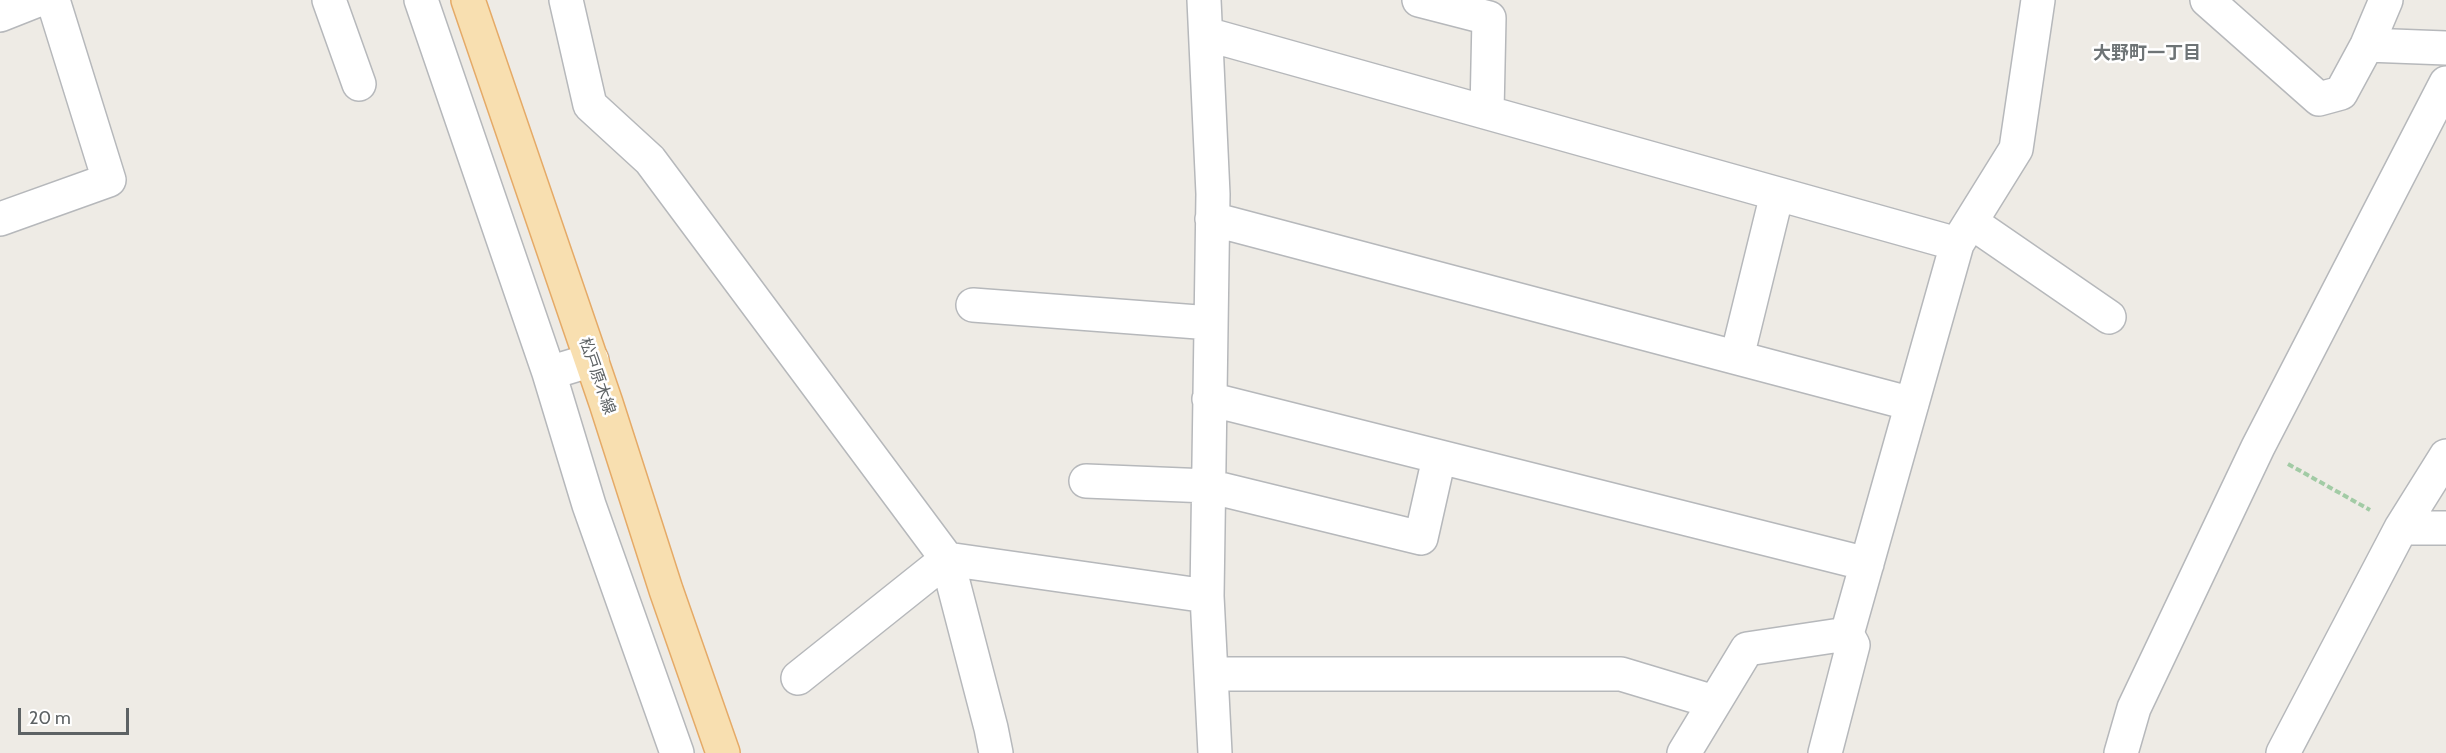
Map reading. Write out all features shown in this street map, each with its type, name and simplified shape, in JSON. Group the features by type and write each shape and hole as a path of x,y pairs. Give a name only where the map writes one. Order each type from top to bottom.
{"main road":[{"name":"松戸原木線","path":"468,0 723,753"}],"street":[{"path":"0,15 38,0"},
{"path":"0,219 109,180 53,0"},
{"path":"329,0 359,84"},
{"path":"421,0 549,373 589,505 677,753"},
{"path":"566,0 590,105 650,160 947,559 996,753"},
{"path":"1204,0 1212,219 1207,596 1215,753"},
{"path":"1419,0 1489,18 1487,112"},
{"path":"1825,753 1853,645 1847,634 1912,404 1964,233 2016,149 2038,0"},
{"path":"2207,0 2319,99 2341,93 2367,45 2386,0"},
{"path":"1206,34 1777,194 1964,233 2109,317"},
{"path":"2367,45 2446,48"},
{"path":"2121,753 2134,708 2258,447 2446,83"},
{"path":"1737,357 1777,194"},
{"path":"1212,219 1912,404"},
{"path":"973,304 1211,323"},
{"path":"549,373 591,360"},
{"path":"1209,399 1867,564"},
{"path":"2283,753 2401,528 2446,456"},
{"path":"1086,481 1208,486 1421,538 1439,458"},
{"path":"2401,528 2446,528"},
{"path":"798,678 947,559 1207,596"},
{"path":"1684,753 1747,649 1847,634"},
{"path":"1211,674 1621,674 1714,702"}],"path":[{"path":"2258,447 2401,528"}],"district":[{"name":"大野町一丁目","path":"2147,54"}]}
